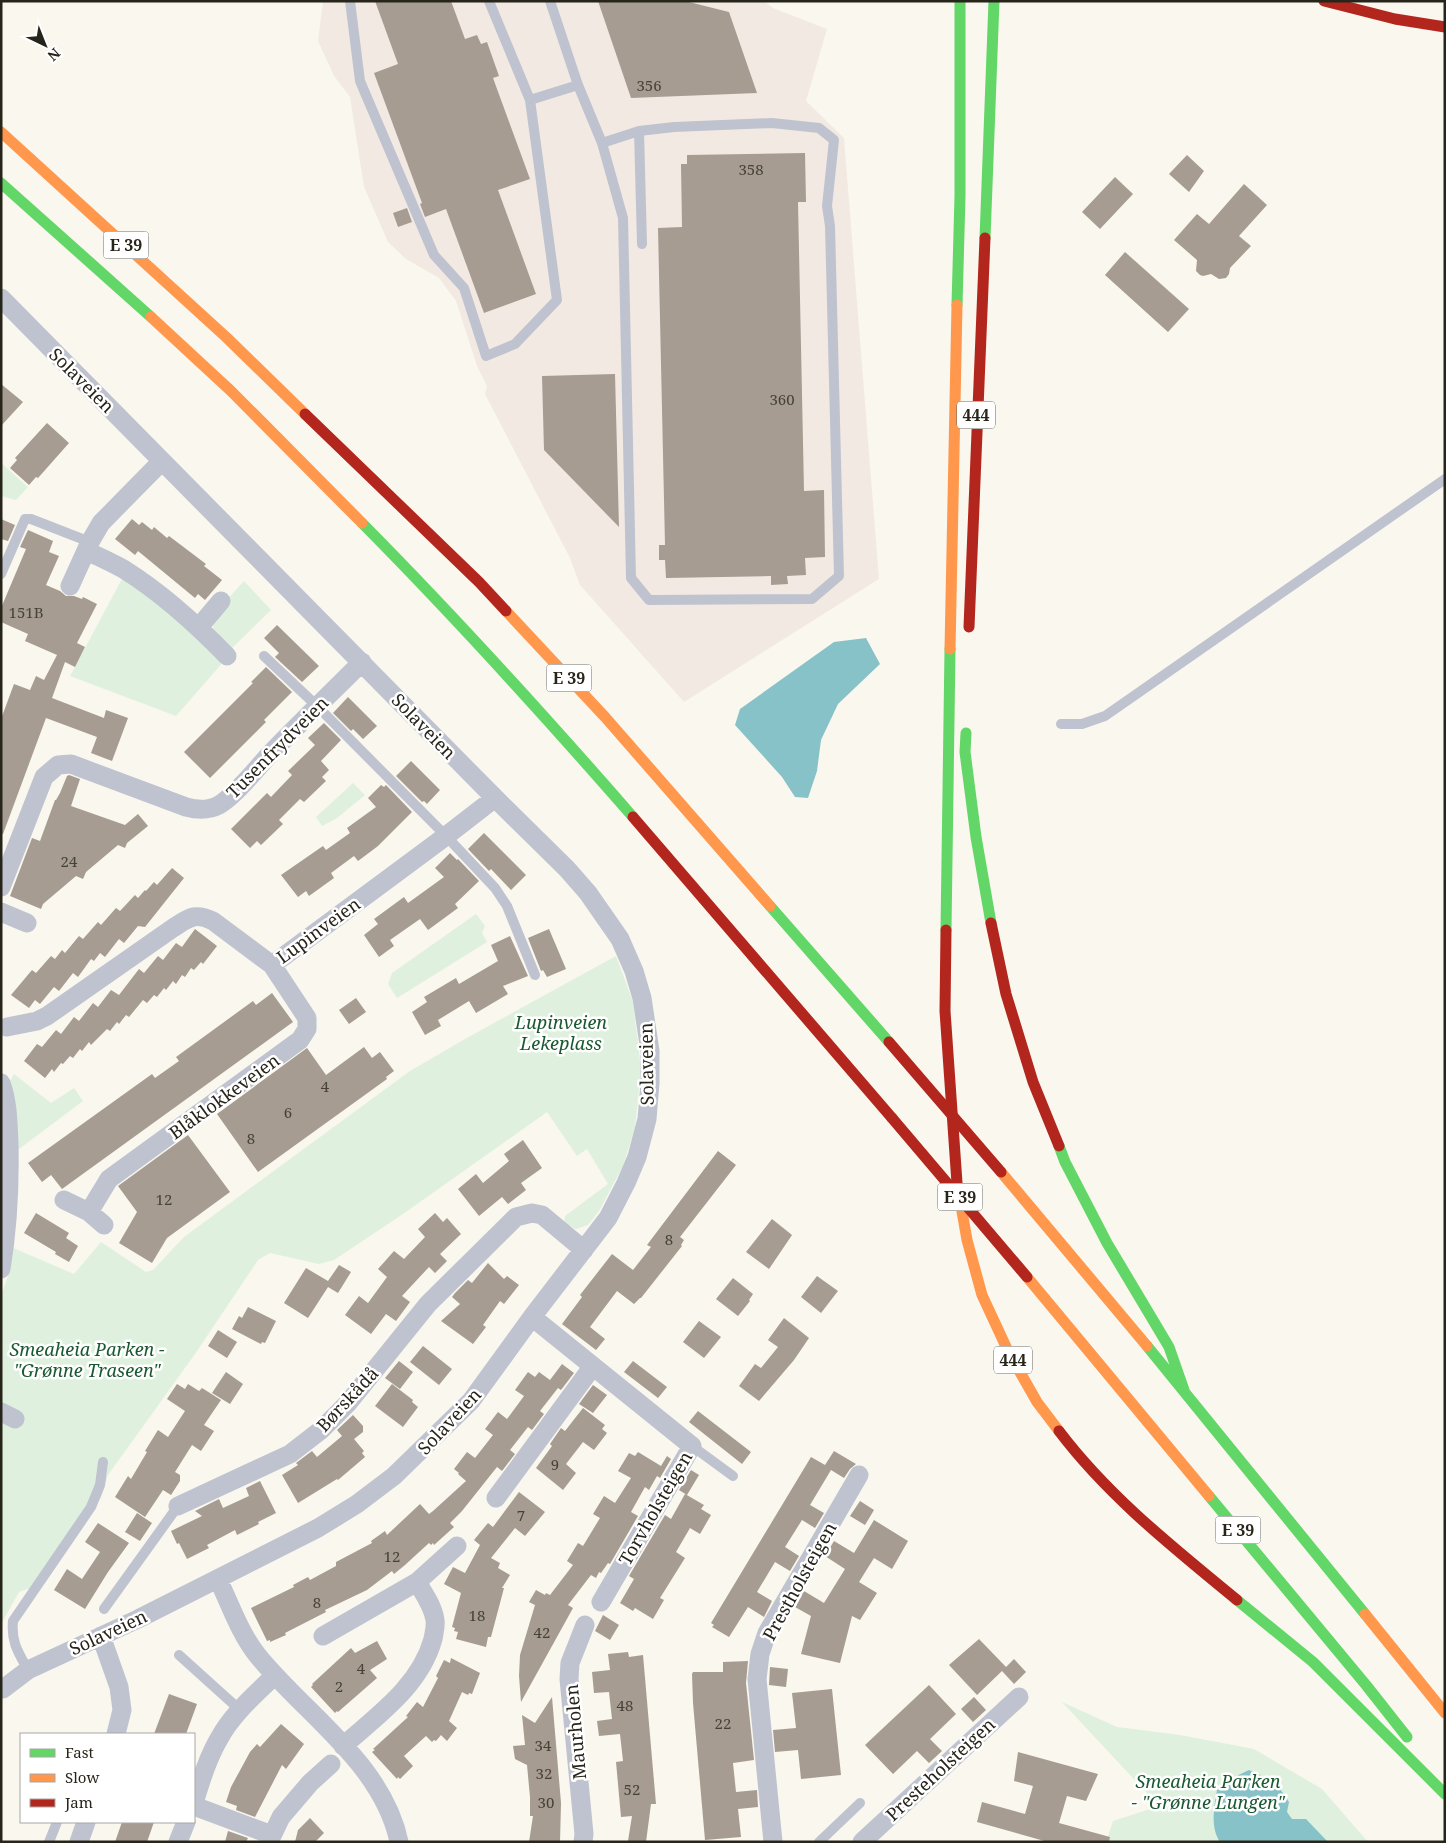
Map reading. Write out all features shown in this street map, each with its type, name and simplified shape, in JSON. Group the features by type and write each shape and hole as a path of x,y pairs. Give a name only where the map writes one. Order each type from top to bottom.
{"main road":[{"name":"444","path":"960,1 960,196 951,560 945,1011 956,1183 967,1240 982,1295 1008,1351 1037,1402 1078,1456 1122,1501 1170,1545 1313,1662 1445,1794"},
{"name":"444","path":"968,642 994,1"},
{"path":"1324,1 1395,19 1445,27"},
{"name":"E 39","path":"1,132 226,337 479,582 605,717 1001,1172 1184,1390 1445,1713"},
{"path":"21,137 26,153"},
{"name":"E 39","path":"1,183 231,391 443,605 579,755 1027,1277 1366,1685 1445,1785"},
{"name":"E 39","path":"81,268 106,276"},
{"path":"966,722 965,752 987,906 1006,994 1033,1082 1065,1162 1106,1244 1169,1347 1184,1390"}],"street":[{"name":"Solaveien","path":"3,1689 28,1670 101,1636 318,1528 357,1504 394,1476 471,1401 532,1317 608,1218 637,1157 647,1119 650,1083 650,1051 646,1022 634,971 620,939 588,893 567,869 362,662 4,305"},
{"path":"70,586 102,523 162,461"},
{"path":"89,546 199,627 227,656"},
{"path":"199,627 221,601"},
{"name":"Tusenfrydveien","path":"1,887 44,777 58,765 70,764 196,810 212,809 238,788 362,662"},
{"name":"Lupinveien","path":"7,1027 37,1021 47,1016 172,928 191,917 202,916 213,921 272,965 495,798"},
{"path":"1,912 27,923"},
{"name":"Blåklokkeveien","path":"89,1212 109,1179 300,1040 307,1029 307,1018 272,965"},
{"path":"1,1083 5,1093 8,1117 10,1177 6,1238 1,1269"},
{"path":"64,1200 89,1212 104,1225"},
{"name":"Børskådå","path":"178,1506 290,1454 321,1430 348,1403 428,1304 516,1217 532,1213 542,1215 584,1250"},
{"name":"Torvholsteigen","path":"532,1317 692,1446 601,1602"},
{"path":"496,1498 593,1366"},
{"name":"Prestholsteigen","path":"773,1842 757,1679 760,1654 767,1634 859,1475"},
{"path":"323,1636 417,1582 457,1546"},
{"path":"218,1578 250,1646 275,1676 343,1746 376,1786 385,1800 396,1827 399,1842"},
{"path":"343,1746 392,1702 415,1678 426,1658 434,1634 435,1621 431,1607 417,1582"},
{"name":"Maurholen","path":"583,1842 584,1834 570,1664 585,1625"},
{"path":"101,1636 120,1687 122,1710 116,1733"},
{"path":"195,1801 206,1765 220,1736 240,1710 275,1676"},
{"name":"Presteholsteigen","path":"862,1842 1019,1697"},
{"path":"195,1804 271,1838 281,1817 310,1782 331,1764"},
{"path":"79,1842 86,1823"},
{"path":"178,1842 186,1823"}],"lane":[{"path":"350,1 360,81 434,255 464,288 486,356 515,344 557,300 530,100 489,1"},
{"path":"550,1 578,85 602,143 623,218 631,578 649,600 812,598 840,576 830,226 827,206 834,140 819,128 772,123 674,127 639,131 602,143"},
{"path":"530,100 578,85"},
{"path":"639,131 642,244"},
{"path":"1061,724 1089,723 1105,716 1445,479"},
{"path":"1,574 26,519 29,518 89,546"},
{"path":"264,656 317,706 495,888 507,906 534,975"},
{"path":"692,1446 734,1476"},
{"path":"28,1670 16,1649 12,1634 13,1620 91,1507 100,1485 103,1462"},
{"name":"Børskådå","path":"104,1609 178,1506"},
{"path":"180,1655 240,1710"},
{"path":"819,1842 860,1803"},
{"path":"49,1842 57,1823"}],"shaded area":[{"path":"323,1 764,1 773,8 827,29 806,101 844,138 879,579 684,702 580,585 570,558 485,394 487,386 477,366 456,301 439,278 406,259 388,242 364,187 350,97 334,76 318,41"}],"green space":[{"path":"1,463 28,487 16,500 1,496"},
{"path":"123,577 197,627 225,660 176,716 70,676"},
{"path":"244,581 271,610 228,652 217,640 214,633 214,625 216,617 226,601"},
{"path":"353,783 365,795 337,818 322,826 316,817"},
{"path":"476,914 485,926 482,933 487,942 397,998 388,984 392,973"},
{"name":"Smeaheia Parken - \"Grønne Traseen\"","path":"616,956 633,1002 641,1068 635,1128 623,1166 599,1211 588,1225 576,1229 564,1223 565,1216 608,1184 587,1149 577,1156 547,1112 403,1214 334,1260 319,1264 270,1253 258,1260 195,1354 108,1475 101,1498 45,1583 19,1592 1,1624 1,1296 8,1276 11,1247 74,1274 101,1242 146,1272 153,1270 184,1237 410,1071"},
{"path":"14,1074 51,1103 74,1088 83,1101 15,1152 7,1087"},
{"name":"Smeaheia Parken - \"Grønne Lungen\"","path":"1062,1702 1117,1727 1180,1735 1254,1749 1322,1789 1368,1842 1106,1842 1113,1821 1159,1806"}],"water":[{"path":"866,638 880,664 838,704 821,740 817,771 808,798 795,797 782,777 735,725 740,709 834,642"},
{"path":"1249,1770 1277,1785 1289,1802 1287,1812 1292,1819 1306,1819 1328,1842 1220,1842 1214,1823 1217,1790 1230,1779"}],"building":[{"path":"375,1 451,1 465,39 477,35 481,44 487,42 499,76 493,78 530,179 498,190 536,294 484,313 446,209 425,217 420,204 422,203 374,73 398,64"},
{"path":"598,1 685,1 729,12 757,93 631,98"},
{"path":"805,153 806,202 798,202 804,491 824,490 825,557 805,558 806,575 787,576 788,584 771,585 771,576 666,578 665,560 659,560 659,545 665,545 658,228 682,227 681,164 687,164 687,155"},
{"path":"1187,155 1204,171 1189,192 1169,174"},
{"path":"1115,177 1133,194 1100,229 1082,212"},
{"path":"1244,184 1267,205 1239,236 1251,246 1230,268 1226,278 1219,279 1211,274 1200,275 1196,271 1197,260 1174,240 1197,214 1209,224"},
{"path":"407,208 412,222 398,227 393,213"},
{"path":"1125,252 1189,309 1168,332 1105,275"},
{"path":"615,374 619,527 544,450 542,376"},
{"path":"1,384 23,402 1,426"},
{"path":"47,423 69,443 38,478 36,477 29,485 10,468 17,460 15,458"},
{"path":"1,519 15,525 8,541 1,539"},
{"path":"132,519 139,525 142,522 152,530 154,527 167,538 169,536 206,564 204,566 222,580 205,600 198,594 195,598 138,551 135,555 115,539"},
{"path":"28,530 53,541 49,552 59,556 46,585 66,596 82,599 83,597 97,604 77,643 85,647 75,667 65,662 52,698 104,718 106,710 128,718 112,761 91,753 97,737 46,718 3,834 1,834 1,719 14,684 30,690 36,676 44,680 57,655 25,641 28,634 1,622 1,608 26,549 20,547"},
{"path":"277,625 319,666 302,682 275,657 279,653 264,638"},
{"path":"266,667 292,692 264,720 266,722 210,778 184,752 253,683 251,682"},
{"path":"348,697 377,726 363,739 353,729 351,731 333,713"},
{"path":"324,723 341,740 321,761 329,770 322,777 326,781 304,802 300,799 279,820 283,824 261,845 257,841 250,848 231,829 267,793 271,797 292,775 288,771 315,745 308,738"},
{"path":"411,761 440,790 427,804 424,801 422,802 396,776"},
{"path":"69,775 80,779 71,806 125,825 138,814 148,826 127,843 125,848 118,845 86,872 83,879 76,876 43,904 41,909 10,896 32,838 40,841 55,800"},
{"path":"381,785 384,787 386,785 412,812 378,846 358,861 354,856 331,873 334,878 309,896 306,891 298,897 281,875 323,846 326,850 350,833 347,828 376,807 368,798"},
{"path":"484,833 526,875 511,890 468,849"},
{"path":"450,853 479,881 455,904 458,908 428,930 420,919 390,940 394,946 379,957 364,935 378,924 374,919 404,897 408,903 444,877 435,868"},
{"path":"172,868 184,878 145,927 138,926 124,943 119,939 105,957 100,953 94,961 91,959 78,977 73,973 59,991 54,987 40,1004 35,1000 29,1008 11,995 32,970 36,973 51,956 55,959 62,950 65,953 79,936 83,939 98,922 101,925 116,908 120,911 135,895 138,898 154,882 157,885"},
{"path":"195,929 217,946 203,964 201,962 194,970 191,968 185,977 182,975 176,984 173,981 166,990 164,988 157,997 154,995 147,1003 143,1000 129,1017 126,1015 110,1031 107,1029 91,1045 89,1042 73,1058 70,1056 63,1064 61,1063 54,1072 52,1069 45,1078 24,1061 37,1044 42,1047 56,1030 61,1034 74,1017 79,1021 93,1003 98,1007 111,990 119,995 139,969 144,973 158,956 163,960 176,943 182,947"},
{"path":"549,929 566,969 547,977 543,970 541,971 528,938"},
{"path":"510,936 528,976 503,986 508,994 476,1013 469,1001 438,1020 441,1026 425,1035 412,1012 427,1002 424,997 456,978 459,984 498,961 491,945"},
{"path":"272,993 293,1022 62,1189 51,1175 42,1182 28,1163 152,1074 155,1078 179,1061 176,1057 253,1001 256,1005"},
{"path":"356,998 366,1012 349,1024 339,1010"},
{"path":"364,1047 372,1058 380,1052 394,1071 386,1077 387,1079 258,1172 217,1114 307,1048 326,1075"},
{"path":"188,1135 230,1192 167,1238 152,1263 119,1243 137,1212 118,1186"},
{"path":"523,1140 542,1168 521,1183 526,1190 508,1204 502,1197 479,1216 458,1189 476,1174 483,1183 509,1161 504,1154"},
{"path":"718,1151 736,1165 680,1237 684,1240 682,1246 641,1298 634,1304 617,1291 590,1327 605,1339 596,1350 562,1324 582,1297 580,1295 612,1254 633,1270 651,1247 647,1245"},
{"path":"36,1213 69,1233 66,1238 78,1246 69,1262 24,1233"},
{"path":"435,1213 443,1222 447,1218 461,1234 440,1254 447,1261 435,1273 429,1267 402,1296 410,1302 396,1321 386,1314 371,1334 345,1315 359,1296 368,1303 387,1277 378,1269 394,1251 404,1259 425,1237 418,1229"},
{"path":"772,1219 792,1235 769,1269 746,1252"},
{"path":"488,1263 504,1279 507,1276 519,1285 504,1304 500,1301 483,1325 486,1327 473,1344 441,1321 460,1304 452,1297 455,1293 468,1280 472,1283"},
{"path":"339,1265 351,1272 338,1293 328,1287 308,1318 284,1303 306,1268 328,1281"},
{"path":"817,1276 838,1291 821,1313 801,1297"},
{"path":"733,1278 753,1294 738,1316 716,1299"},
{"path":"248,1307 276,1321 265,1343 262,1342 261,1344 232,1329 239,1316 242,1318"},
{"path":"784,1318 809,1338 794,1360 759,1401 739,1386 755,1364 761,1368 778,1347 768,1340"},
{"path":"699,1321 721,1337 704,1358 683,1342"},
{"path":"218,1330 237,1342 227,1358 208,1346"},
{"path":"423,1346 452,1369 439,1385 410,1362"},
{"path":"399,1361 413,1372 400,1389 385,1378"},
{"path":"633,1361 667,1387 658,1398 624,1372"},
{"path":"562,1364 574,1373 561,1390 558,1388 540,1411 544,1414 532,1430 528,1427 510,1450 515,1454 502,1471 497,1467 450,1523 454,1527 434,1545 429,1543 394,1574 392,1571 367,1590 325,1610 326,1612 285,1633 286,1635 270,1642 270,1640 267,1641 251,1608 294,1587 293,1585 308,1577 310,1580 336,1566 336,1562 372,1543 371,1541 385,1531 387,1535 420,1504 429,1514 433,1511 466,1481 454,1469 467,1452 475,1458 493,1435 485,1429 498,1412 507,1419 524,1396 515,1390 528,1372 535,1377 539,1372 550,1380"},
{"path":"226,1372 243,1384 230,1404 212,1393"},
{"path":"177,1384 185,1389 188,1384 199,1391 202,1388 221,1400 204,1425 214,1431 201,1451 192,1445 175,1472 180,1475 180,1481 171,1495 163,1490 145,1517 115,1497 128,1476 131,1479 158,1430 168,1437 185,1411 167,1399"},
{"path":"392,1384 413,1400 412,1402 418,1407 403,1427 375,1406"},
{"path":"593,1385 607,1395 593,1413 579,1404"},
{"path":"583,1408 605,1425 602,1429 607,1433 594,1450 583,1442 566,1464 576,1473 563,1490 536,1468 552,1446 550,1444 561,1428 565,1431"},
{"path":"698,1411 751,1452 742,1464 689,1422"},
{"path":"353,1415 363,1426 363,1432 354,1439 364,1451 362,1453 365,1457 338,1480 298,1503 282,1475 298,1465 296,1463 312,1451 317,1457 342,1436 337,1430"},
{"path":"834,1451 856,1464 844,1478 831,1470 810,1505 824,1513 815,1528 802,1520 785,1547 799,1556 790,1571 775,1562 757,1592 772,1601 764,1617 748,1607 729,1637 712,1627 714,1625 711,1623 811,1457 825,1465"},
{"path":"638,1452 661,1466 667,1456 671,1459 660,1478 657,1476 649,1490 645,1487 631,1512 638,1516 610,1564 608,1563 601,1573 599,1572 596,1578 591,1575 568,1605 573,1608 521,1702 520,1655 535,1605 529,1602 536,1590 545,1595 546,1593 550,1595 573,1565 567,1561 578,1543 583,1546 600,1518 593,1514 604,1496 615,1503 631,1478 618,1471 629,1453 635,1456"},
{"path":"691,1470 699,1475 687,1495 679,1490"},
{"path":"260,1481 276,1513 237,1535 235,1530 207,1545 209,1548 187,1559 171,1531 202,1516 195,1511 219,1499 223,1508 249,1496 246,1488"},
{"path":"519,1492 545,1512 525,1536 515,1528 491,1558 500,1563 498,1568 510,1575 502,1588 504,1588 491,1637 488,1637 486,1647 456,1639 458,1632 454,1631 455,1628 452,1627 461,1593 444,1584 453,1567 465,1573 480,1545 474,1540 488,1523 493,1527"},
{"path":"685,1494 704,1505 701,1509 711,1515 700,1534 690,1528 676,1552 685,1558 660,1598 664,1600 653,1619 635,1608 633,1611 620,1603 634,1579 629,1576 665,1515 671,1519"},
{"path":"860,1501 874,1510 865,1525 850,1516"},
{"path":"137,1513 152,1523 140,1541 125,1532"},
{"path":"874,1520 908,1541 892,1569 874,1558 859,1582 877,1593 860,1620 852,1616 840,1663 801,1654 811,1616 795,1607 804,1591 824,1603 845,1569 825,1556 834,1541 854,1553"},
{"path":"98,1523 129,1543 85,1609 54,1590 67,1569 82,1579 100,1552 85,1542"},
{"path":"603,1615 619,1625 610,1640 595,1631"},
{"path":"979,1639 1006,1667 1014,1659 1026,1672 1014,1684 1002,1671 977,1695 949,1665"},
{"path":"377,1641 387,1659 370,1670 377,1678 335,1713 311,1687 312,1684 351,1648 355,1653"},
{"path":"628,1652 629,1657 643,1655 656,1804 651,1804 646,1842 628,1841 632,1816 621,1817 616,1762 623,1761 620,1734 599,1736 597,1721 612,1719 609,1692 594,1693 592,1672 610,1670 608,1654"},
{"path":"451,1658 480,1673 472,1694 469,1693 468,1695 462,1692 449,1721 457,1728 447,1741 441,1735 436,1741 432,1742 426,1736 404,1756 413,1766 400,1779 398,1777 397,1779 372,1752 375,1750 373,1749 408,1717 406,1716 417,1702 423,1707 438,1678 436,1676 444,1660 450,1663"},
{"path":"748,1661 746,1683 754,1760 733,1763 736,1792 757,1790 758,1807 738,1809 741,1837 705,1840 692,1674 693,1672 723,1672 723,1662"},
{"path":"770,1667 788,1669 786,1687 769,1685"},
{"path":"929,1685 956,1714 930,1739 942,1751 929,1763 917,1751 893,1774 865,1745"},
{"path":"832,1689 841,1775 801,1779 798,1750 775,1752 773,1730 796,1728 792,1693"},
{"path":"169,1694 197,1704 186,1733 154,1733"},
{"path":"552,1697 561,1803 560,1842 529,1842 533,1816 530,1816 527,1765 515,1759 513,1746 525,1745 522,1715 535,1723"},
{"path":"974,1697 986,1710 973,1722 961,1709"},
{"path":"281,1724 304,1744 286,1769 282,1765 255,1817 236,1810 237,1806 226,1802 231,1787 250,1752 257,1744 260,1747"},
{"path":"1018,1752 1098,1774 1086,1801 1067,1796 1059,1823 1110,1837 1109,1842 1048,1842 977,1822 982,1802 1025,1814 1033,1786 1014,1781"},
{"path":"310,1818 324,1833 315,1842 295,1842 298,1830"},
{"path":"122,1823 154,1823 147,1842 115,1842"},
{"path":"228,1831 248,1838 246,1842 225,1842"}],"traffic: fast":[{"path":"957,305 960,196 960,1"},
{"path":"985,238 994,1"},
{"path":"1,183 151,317"},
{"path":"362,523 500,668 633,817"},
{"path":"946,930 950,649"},
{"path":"966,733 965,752 976,837 991,923"},
{"path":"770,906 889,1042"},
{"path":"1059,1146 1065,1162 1107,1243 1169,1347 1184,1390"},
{"path":"1147,1346 1365,1614"},
{"path":"1209,1496 1407,1737"},
{"path":"1237,1600 1313,1662 1445,1794"}],"traffic: slow":[{"path":"1,132 226,337 305,414"},
{"path":"950,649 957,305"},
{"path":"151,317 231,391 362,523"},
{"path":"506,611 605,717 770,906"},
{"path":"1001,1172 1147,1346"},
{"path":"960,1200 967,1240 982,1295 1008,1351 1037,1402 1059,1431"},
{"path":"1027,1277 1209,1496"},
{"path":"1365,1614 1445,1713"}],"traffic: jam":[{"path":"1324,1 1395,19 1445,27"},
{"path":"969,627 985,238"},
{"path":"305,414 479,582 506,611"},
{"path":"633,817 892,1118"},
{"path":"991,923 1006,994 1033,1082 1059,1146"},
{"path":"946,930 945,1011 957,1183 960,1200"},
{"path":"889,1042 1001,1172"},
{"path":"892,1118 1027,1277"},
{"path":"1059,1431 1099,1478 1143,1521 1237,1600"}],"park label":[{"name":"Lupinveien Lekeplass","path":"561,1032"}]}
